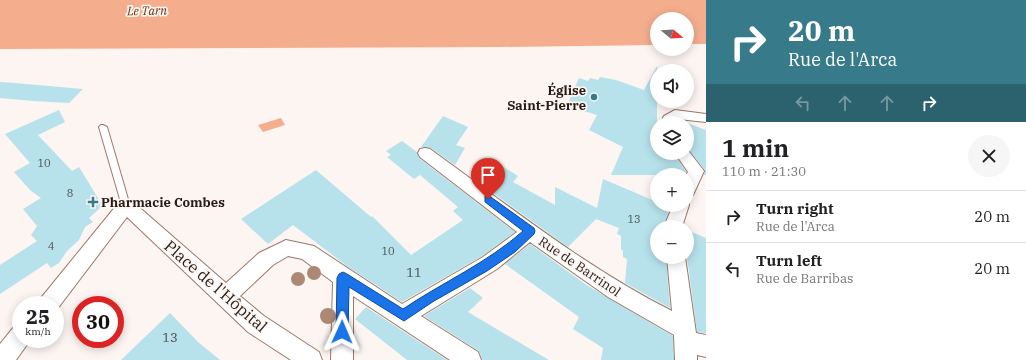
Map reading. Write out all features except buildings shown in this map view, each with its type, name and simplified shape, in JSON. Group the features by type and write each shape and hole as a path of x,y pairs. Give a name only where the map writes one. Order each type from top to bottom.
{"street":[{"path":"694,118 706,118"},
{"name":"Rue de Barrinol","path":"425,153 567,259 648,311 690,344"},
{"path":"694,158 706,163"},
{"path":"688,160 694,168"},
{"path":"55,296 126,206"},
{"name":"Place de l'Hôpital","path":"126,206 256,324 311,360"},
{"path":"404,316 429,298 483,268 511,248 530,231"},
{"path":"225,296 266,259 286,248 307,252 343,278 470,360"},
{"path":"677,264 690,344"},
{"path":"342,360 343,278"},
{"path":"1,360 12,347"}],"lane":[{"path":"103,126 126,206"}],"water":[{"name":"Le Tarn","path":"0,0 706,0 706,44 694,44 694,12 650,12 650,45 0,49"},
{"path":"281,118 285,125 263,132 258,125"}],"place":[{"name":"Église Saint-Pierre","path":"594,97"},
{"name":"Pharmacie Combes","path":"93,202"}],"route":[{"path":"342,332 343,278 404,316 429,298 483,268 511,248 530,231 488,199"}]}
